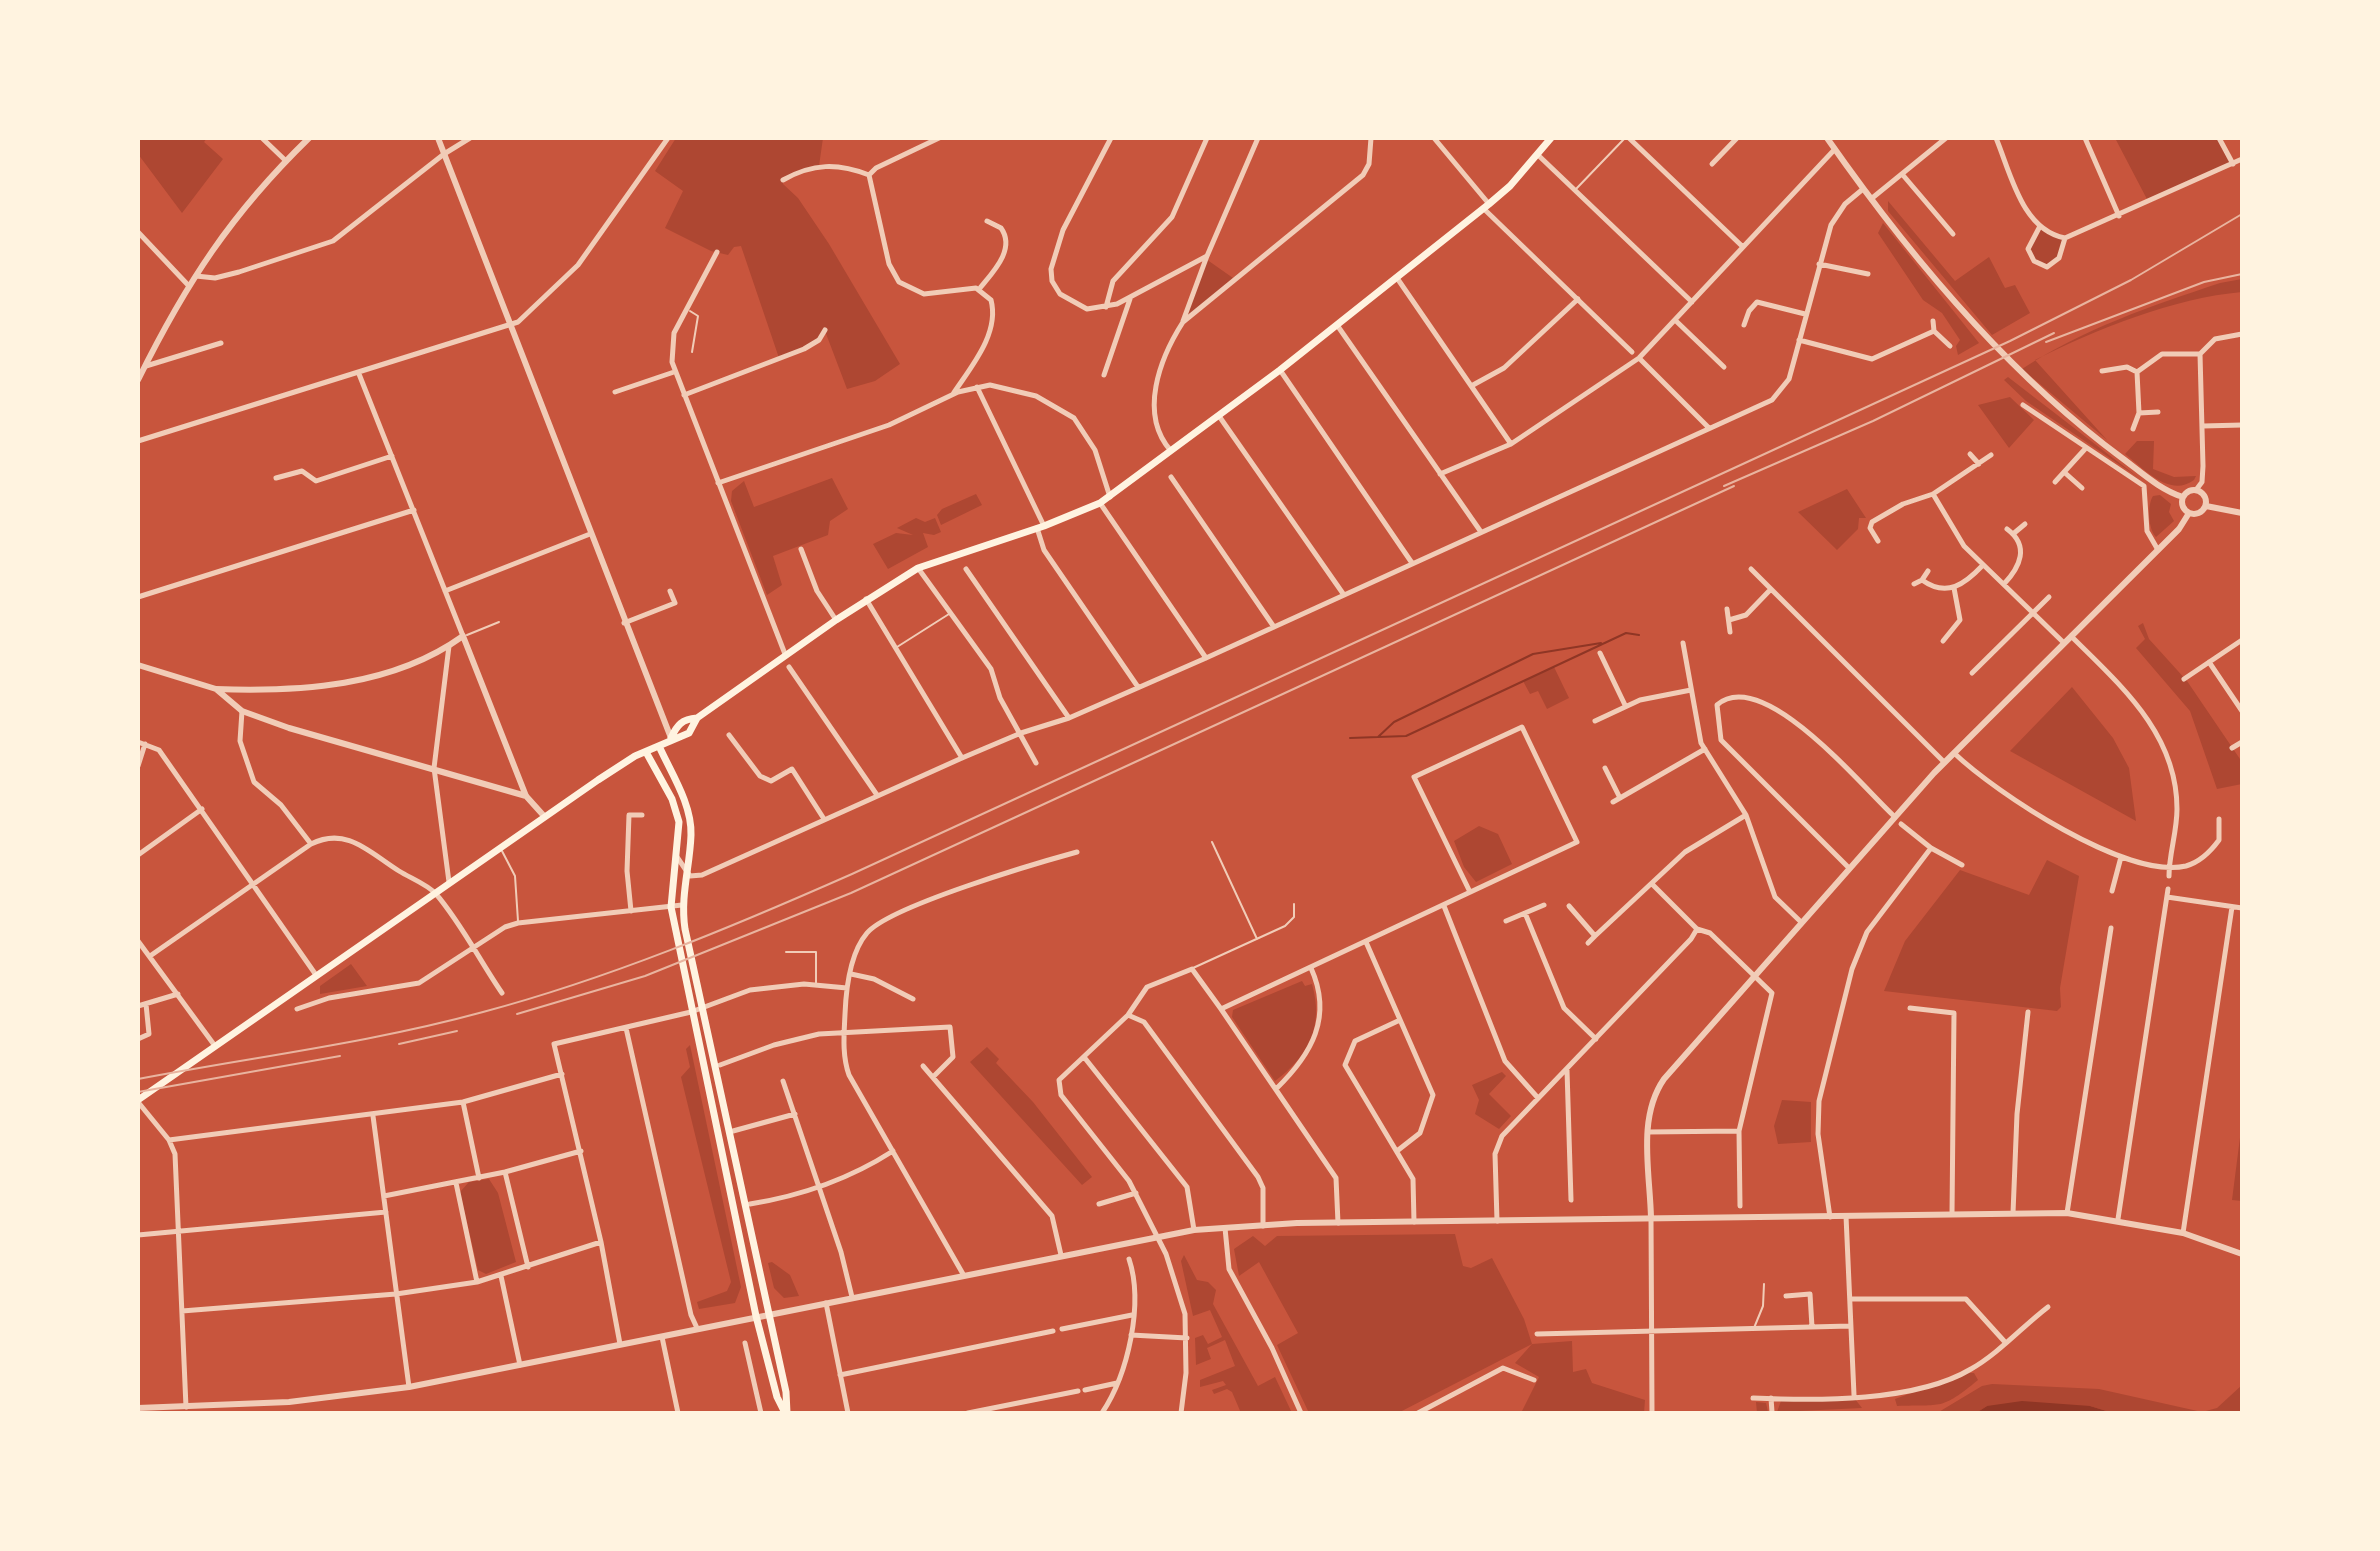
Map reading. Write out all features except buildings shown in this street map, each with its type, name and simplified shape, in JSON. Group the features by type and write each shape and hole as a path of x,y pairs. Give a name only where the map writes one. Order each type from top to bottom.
{"main road":[{"path":"138,1101 544,816 646,752 671,738 689,733 697,718 866,599 918,568 1041,527 1110,497 1280,370 1486,206 1551,138"},
{"path":"671,738 676,727 686,719 697,718"},
{"path":"659,746 688,812 691,833 682,905 781,1369 786,1413"},
{"path":"646,752 672,799 679,822 671,907 756,1316 777,1397 786,1413"}],"street":[{"path":"262,138 286,161"},
{"path":"139,377 188,285 232,221 309,138"},
{"path":"438,138 623,623 671,738"},
{"path":"194,275 215,278 333,241 444,154 470,138"},
{"path":"138,441 511,325 528,314 578,265 668,138"},
{"path":"869,175 876,168 939,138"},
{"path":"1111,138 1063,230 1051,269 1054,286 1069,302 1087,309 1106,307 1130,299 1207,256"},
{"path":"1106,307 1113,281 1172,217 1207,138"},
{"path":"1171,451 1158,430 1155,393 1167,352 1183,322 1207,256 1258,138"},
{"path":"1183,322 1363,175 1369,164 1371,138"},
{"path":"1434,138 1486,206 1632,352"},
{"path":"1627,138 1743,247"},
{"path":"1712,164 1737,138"},
{"path":"1827,138 1871,199 2014,368 2084,431 2157,484 2183,497"},
{"path":"1871,199 1946,138"},
{"path":"1996,138 2027,209 2039,228 2065,238 2242,159"},
{"path":"2085,138 2119,216"},
{"path":"2219,138 2233,164"},
{"path":"1440,474 1511,444 1639,358 1835,149"},
{"path":"1538,155 1692,302"},
{"path":"783,180 805,170 833,165 869,175"},
{"path":"1902,174 1953,234"},
{"path":"869,175 889,264 899,282 909,290 924,294 980,288 1001,259 1006,242 1001,228 987,221"},
{"path":"676,857 686,872 695,877 702,875 962,758 1021,733 1069,718 1206,658 1780,394 1789,379 1831,225 1845,204 1863,189"},
{"path":"2039,228 2028,249 2030,256 2041,265 2053,264 2059,258 2065,238"},
{"path":"138,232 188,285"},
{"path":"717,252 684,309 671,347 674,372 785,654"},
{"path":"1819,264 1868,274"},
{"path":"1397,278 1511,444"},
{"path":"952,395 981,350 992,325 991,300 980,288"},
{"path":"1104,375 1130,299"},
{"path":"1473,385 1504,368 1578,299"},
{"path":"1744,325 1749,311 1757,302 1805,314"},
{"path":"1675,320 1724,367"},
{"path":"1933,321 1934,331 1950,346"},
{"path":"1337,325 1481,532"},
{"path":"684,395 804,349 819,340 825,330"},
{"path":"1799,340 1872,359 1934,331"},
{"path":"2137,372 2162,354 2200,354 2215,339 2242,334"},
{"path":"146,366 221,343"},
{"path":"2183,497 2196,490 2203,476 2200,354"},
{"path":"1639,358 1709,428"},
{"path":"2102,371 2127,367 2137,372"},
{"path":"1280,370 1412,563"},
{"path":"615,392 674,372"},
{"path":"2133,429 2139,413 2137,372"},
{"path":"359,374 526,796 544,816"},
{"path":"977,387 1041,527 1039,540 1138,687"},
{"path":"718,483 889,425 952,395 977,387 1009,387 1067,412 1091,442 1110,497"},
{"path":"2023,405 2145,488 2147,531 2158,550"},
{"path":"2139,413 2158,412"},
{"path":"1219,416 1344,595"},
{"path":"2203,426 2242,425"},
{"path":"2055,482 2085,449"},
{"path":"1970,454 1979,464"},
{"path":"1878,541 1870,528 1872,522 1903,504 1933,494 1991,455"},
{"path":"276,478 302,471 316,481 392,456"},
{"path":"2064,472 2082,488"},
{"path":"1171,477 1274,627"},
{"path":"2183,497 2183,508 2189,513 2201,513 2206,506 2205,495 2196,490"},
{"path":"1933,494 1959,540 2064,643"},
{"path":"1100,503 1206,658"},
{"path":"2206,506 2242,513"},
{"path":"138,597 414,510"},
{"path":"1652,1413 1648,1132 1655,1092 1944,762 2179,529 2189,513"},
{"path":"2013,534 2025,524"},
{"path":"2004,584 2021,561 2021,547 2007,529"},
{"path":"445,591 590,534"},
{"path":"801,549 817,591 836,620"},
{"path":"1922,580 1939,588 1954,588 1983,565"},
{"path":"918,568 991,669 1000,698 1036,763"},
{"path":"966,569 1069,718"},
{"path":"1751,569 1944,762"},
{"path":"1914,584 1922,580 1928,571"},
{"path":"1943,641 1960,620 1954,588"},
{"path":"1729,620 1746,615 1771,589"},
{"path":"623,623 675,603 670,591"},
{"path":"1972,673 2049,597"},
{"path":"866,599 962,758"},
{"path":"1727,609 1730,632"},
{"path":"138,665 216,689 274,691 377,676 410,666 463,636"},
{"path":"2071,636 2139,705 2160,740 2176,791 2176,825 2169,876"},
{"path":"2184,679 2242,640"},
{"path":"1683,643 1705,749 1746,815 1775,897 1801,922"},
{"path":"449,646 434,768 449,882"},
{"path":"1600,653 1625,705"},
{"path":"2209,662 2242,711"},
{"path":"789,667 877,795"},
{"path":"216,689 242,711 526,796"},
{"path":"1595,721 1625,705 1691,690"},
{"path":"1849,868 1721,740 1715,712 1720,702 1732,698 1753,699 1777,708 1895,817"},
{"path":"242,711 240,741 259,789 281,805 311,844"},
{"path":"1221,1009 1577,842 1522,727 1414,777 1470,892"},
{"path":"729,735 760,776 771,781 792,769 824,819"},
{"path":"2232,748 2242,742"},
{"path":"138,766 141,743 159,750 316,975"},
{"path":"1613,802 1705,749"},
{"path":"1954,753 2006,796 2121,857 2169,866 2192,864 2212,849 2221,834 2219,819"},
{"path":"1605,768 1620,798"},
{"path":"138,855 202,809"},
{"path":"631,911 627,871 629,815 642,815"},
{"path":"1588,943 1694,844 1746,815"},
{"path":"1901,824 1931,848 1962,865"},
{"path":"150,956 324,838 363,843 386,863 435,892 502,993"},
{"path":"1830,1217 1818,1134 1819,1101 1852,969 1867,932 1931,848"},
{"path":"963,1274 849,1075 844,1062 847,988 867,933 885,921 1000,874 1077,852"},
{"path":"2112,891 2121,857"},
{"path":"1653,885 1697,929 1710,933 1772,993 1739,1131 1740,1206"},
{"path":"2118,1219 2168,889"},
{"path":"2167,897 2242,908"},
{"path":"297,1009 329,998 419,983 472,948 518,923 682,905"},
{"path":"1506,921 1544,905"},
{"path":"1444,906 1505,1061 1538,1098"},
{"path":"1569,906 1595,936"},
{"path":"2183,1233 2232,907"},
{"path":"1525,913 1564,1008 1596,1039"},
{"path":"2067,1213 2111,928"},
{"path":"1497,1221 1495,1148 1502,1136 1697,929"},
{"path":"138,941 215,1046"},
{"path":"1366,942 1432,1092 1420,1133 1397,1151"},
{"path":"1276,1089 1305,1059 1319,1027 1321,1000 1311,968"},
{"path":"1181,1413 1187,1338 1180,1293 1136,1193 1061,1095 1059,1080 1128,1015 1147,987 1192,969 1336,1178 1338,1224"},
{"path":"851,974 874,979 913,999"},
{"path":"620,1344 581,1151 554,1044 691,1012 750,990 816,984 847,988"},
{"path":"138,1006 178,994"},
{"path":"138,1039 149,1034 151,1028 146,1004"},
{"path":"1910,1008 1954,1013 1952,1214"},
{"path":"2013,1213 2017,1114 2028,1012"},
{"path":"1128,1015 1144,1022 1258,1177 1263,1188 1263,1226"},
{"path":"1400,1020 1355,1041 1345,1065 1413,1179 1414,1222"},
{"path":"720,1065 774,1045 844,1031 944,1025 953,1031 955,1051 943,1070 933,1077"},
{"path":"626,1028 691,1315 697,1328"},
{"path":"1084,1057 1187,1187 1194,1230"},
{"path":"923,1066 1052,1216 1061,1255"},
{"path":"1567,1069 1571,1200"},
{"path":"169,1140 463,1102 562,1074"},
{"path":"783,1081 819,1184 852,1297"},
{"path":"138,1101 169,1140 175,1154 186,1407"},
{"path":"463,1102 479,1178"},
{"path":"733,1131 795,1114"},
{"path":"373,1116 409,1387"},
{"path":"1648,1132 1739,1131"},
{"path":"384,1196 479,1178 581,1151"},
{"path":"750,1204 785,1197 861,1172 893,1151"},
{"path":"505,1172 528,1267"},
{"path":"456,1183 477,1282"},
{"path":"1099,1204 1136,1193"},
{"path":"138,1235 386,1212"},
{"path":"138,1408 331,1399 409,1387 1194,1230 1414,1222 2067,1213 2118,1219 2183,1233 2242,1254"},
{"path":"1846,1216 1854,1395"},
{"path":"1225,1228 1229,1269 1272,1348 1301,1413"},
{"path":"182,1311 396,1294 477,1282 601,1242"},
{"path":"1102,1413 1126,1364 1134,1281 1129,1259"},
{"path":"501,1276 520,1365"},
{"path":"1786,1296 1810,1294 1812,1327"},
{"path":"1850,1299 1966,1299 2004,1341"},
{"path":"826,1303 848,1413"},
{"path":"1753,1398 1902,1395 1972,1369 2048,1307"},
{"path":"1062,1329 1132,1315"},
{"path":"1537,1334 1850,1326"},
{"path":"840,1375 1053,1331"},
{"path":"1131,1335 1187,1338"},
{"path":"662,1337 678,1413"},
{"path":"745,1343 761,1413"},
{"path":"1418,1413 1503,1368 1534,1380"},
{"path":"968,1413 1117,1383"},
{"path":"1771,1398 1772,1412"}],"lane":[{"path":"1575,190 1627,138"},
{"path":"684,309 698,316 692,352"},
{"path":"896,647 951,614"},
{"path":"463,636 499,622"},
{"path":"1212,842 1257,939"},
{"path":"499,847 515,876 518,923"},
{"path":"1192,969 1290,922 1294,904"},
{"path":"786,952 816,952 816,984"},
{"path":"1756,1329 1763,1306 1764,1284"}],"shaded area":[{"path":"138,138 207,138 204,142 223,159 182,213 138,154"},
{"path":"676,138 823,138 819,166 783,180 783,184 798,198 829,244 900,364 875,381 847,389 825,331 819,340 779,358 741,246 734,247 728,255 711,251 665,228 683,191 655,171"},
{"path":"2115,138 2219,138 2233,164 2149,203"},
{"path":"1888,201 1955,281 1989,257 2005,288 2015,285 2030,313 1992,335 1888,211"},
{"path":"1883,223 1979,343 1958,355 1956,346 1960,340 1942,313 1923,300 1878,233"},
{"path":"2039,228 2065,238 2059,258 2047,267 2030,256 2031,240"},
{"path":"1206,259 1233,278 1183,322"},
{"path":"2242,279 2242,292 2163,308 2109,326 2043,356 2093,330 2143,310 2220,283"},
{"path":"2036,361 2107,440 2022,369"},
{"path":"2008,377 2139,478 2026,401 2004,380"},
{"path":"2010,397 2034,420 2009,448 1978,405"},
{"path":"2137,441 2154,441 2153,469 2174,477 2196,476 2194,480 2176,486 2149,474 2125,454"},
{"path":"832,478 848,509 830,521 828,535 773,556 782,585 767,595 731,501 732,491 744,481 754,507"},
{"path":"1847,489 1866,518 1859,518 1858,529 1837,550 1798,512"},
{"path":"976,494 982,505 941,525 937,515 942,509"},
{"path":"2160,495 2171,504 2169,512 2174,521 2156,537 2151,528 2149,511 2153,496"},
{"path":"916,518 925,522 935,518 941,532 934,535 923,533 928,547 888,569 873,544 896,533 913,535 897,528"},
{"path":"2143,623 2149,639 2187,681 2242,762 2242,784 2217,789 2190,711 2136,648 2145,639 2138,626"},
{"path":"1554,667 1569,698 1547,709 1538,691 1530,694 1523,681"},
{"path":"2072,687 2113,738 2129,768 2136,821 2010,751"},
{"path":"1479,826 1498,834 1512,864 1476,882 1464,867 1454,841"},
{"path":"2047,860 2079,876 2060,988 2061,1007 2057,1011 1884,991 1905,941 1960,870 2029,895"},
{"path":"351,964 367,986 320,994 320,986"},
{"path":"1302,981 1305,986 1312,984 1315,1027 1297,1061 1275,1081 1232,1017 1233,1010"},
{"path":"690,1045 741,1287 735,1303 699,1309 697,1302 727,1291 731,1282 681,1077 690,1067 686,1049"},
{"path":"987,1047 999,1059 996,1063 1033,1102 1092,1177 1082,1185 970,1062"},
{"path":"1502,1072 1506,1076 1489,1094 1511,1116 1499,1129 1475,1114 1479,1100 1472,1085"},
{"path":"1782,1100 1811,1102 1811,1142 1778,1144 1774,1126"},
{"path":"2242,1122 2242,1201 2232,1200"},
{"path":"489,1179 498,1193 516,1262 486,1274 478,1270 460,1192 469,1182"},
{"path":"1455,1234 1463,1266 1471,1268 1492,1258 1524,1319 1532,1344 1398,1413 1309,1413 1277,1345 1298,1333 1259,1262 1239,1276 1234,1249 1253,1236 1265,1246 1277,1236"},
{"path":"1184,1255 1197,1280 1208,1282 1216,1290 1213,1304 1258,1386 1275,1377 1292,1413 1241,1413 1232,1392 1227,1389 1214,1394 1212,1390 1226,1385 1223,1381 1200,1387 1200,1380 1235,1366 1225,1340 1207,1348 1211,1359 1196,1365 1195,1338 1203,1335 1208,1344 1222,1337 1210,1310 1193,1316 1181,1261"},
{"path":"772,1262 790,1275 799,1296 784,1298 774,1288 768,1263"},
{"path":"1572,1341 1573,1372 1586,1369 1592,1383 1645,1400 1644,1413 1521,1413 1539,1377 1515,1363 1532,1344"},
{"path":"1966,1373 1974,1373 1978,1380 1948,1401 1933,1405 1897,1406 1895,1399"},
{"path":"2242,1385 2242,1412 2113,1413 2090,1406 1987,1406 1976,1413 1937,1413 1982,1386 2099,1389 2202,1412 2217,1408"},
{"path":"1855,1399 1862,1408 1757,1413 1756,1402 1766,1403 1768,1412 1777,1412 1781,1401"},
{"path":"2022,1401 2090,1406 2113,1413 1976,1413 1987,1406"}],"waterway":[{"path":"1350,738 1406,736 1626,633 1639,635"},
{"path":"1378,737 1394,722 1533,654 1601,643"}],"railway":[{"path":"138,1079 440,1023 577,984 716,932 852,874 2010,341 2131,280 2242,214"},
{"path":"2046,342 2204,282 2242,274"},
{"path":"1724,486 1873,421 2054,333"},
{"path":"517,1014 645,976 851,893 1734,486"},
{"path":"399,1044 457,1031"},
{"path":"138,1092 340,1056"}]}
